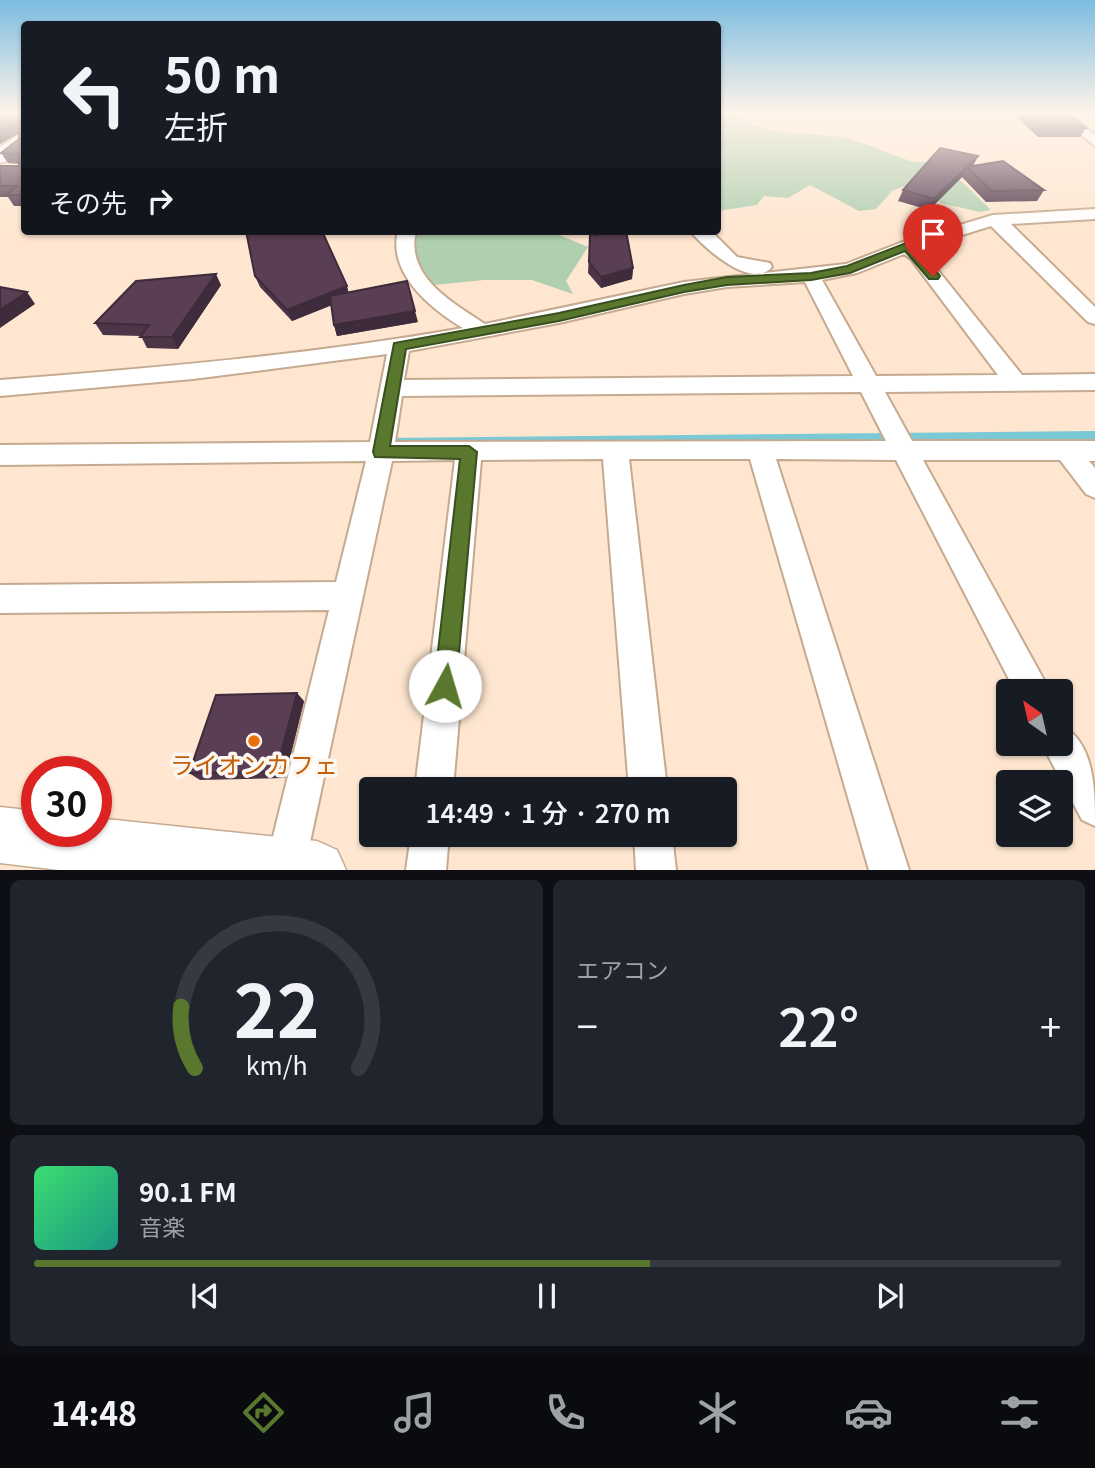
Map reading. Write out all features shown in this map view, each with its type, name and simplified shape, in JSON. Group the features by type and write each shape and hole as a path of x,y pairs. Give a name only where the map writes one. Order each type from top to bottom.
{"street":[{"path":"0,388 193,372 399,346 695,286 727,281 802,277 850,269 906,247 993,220 1091,218"},
{"path":"993,220 1004,227 1095,318"},
{"path":"406,235 404,252 410,268 448,310 467,319 481,331"},
{"path":"706,235 717,242 727,260 737,267 770,267 802,277 871,384 1027,679"},
{"path":"906,247 917,255 1015,382"},
{"path":"0,835 302,867 349,596 381,452 399,346"},
{"path":"391,388 1095,382"},
{"path":"0,455 615,449 1095,450"},
{"path":"615,449 648,777"},
{"path":"760,450 889,870"},
{"path":"1067,451 1095,487"},
{"path":"435,777 469,452"},
{"path":"0,599 349,596"},
{"path":"1067,756 1095,807"},
{"path":"426,870 429,847"},
{"path":"654,847 656,870"}],"green space":[{"path":"721,154 891,154 944,169 959,179 991,210 980,212 941,203 919,180 892,191 876,209 859,211 810,185 788,198 764,196 757,205 721,211"},
{"path":"417,235 559,235 588,247 566,281 573,294 532,280 484,280 433,285 415,266"}],"building":[{"path":"12,154 21,154 21,195 7,195 17,186 0,186 0,166 19,166 19,154"},
{"path":"935,154 978,156 934,199 903,190"},
{"path":"1003,161 1044,190 992,191 967,167"},
{"path":"247,235 324,235 347,286 287,310 255,276"},
{"path":"590,235 627,235 633,268 601,277 589,262"},
{"path":"216,274 172,337 140,337 149,325 95,323 136,281"},
{"path":"407,281 415,311 334,325 330,296"},
{"path":"0,287 27,292 0,310"},
{"name":"ライオンカフェ","path":"297,693 276,772 189,773 216,695"}],"waterway":[{"path":"382,442 1095,435"}],"place":[{"name":"ライオンカフェ","path":"254,741"}],"route":[{"path":"445,686 469,452 381,452 399,346 559,317 684,288 727,281 811,276 850,269 906,247 917,255 933,276"}]}
